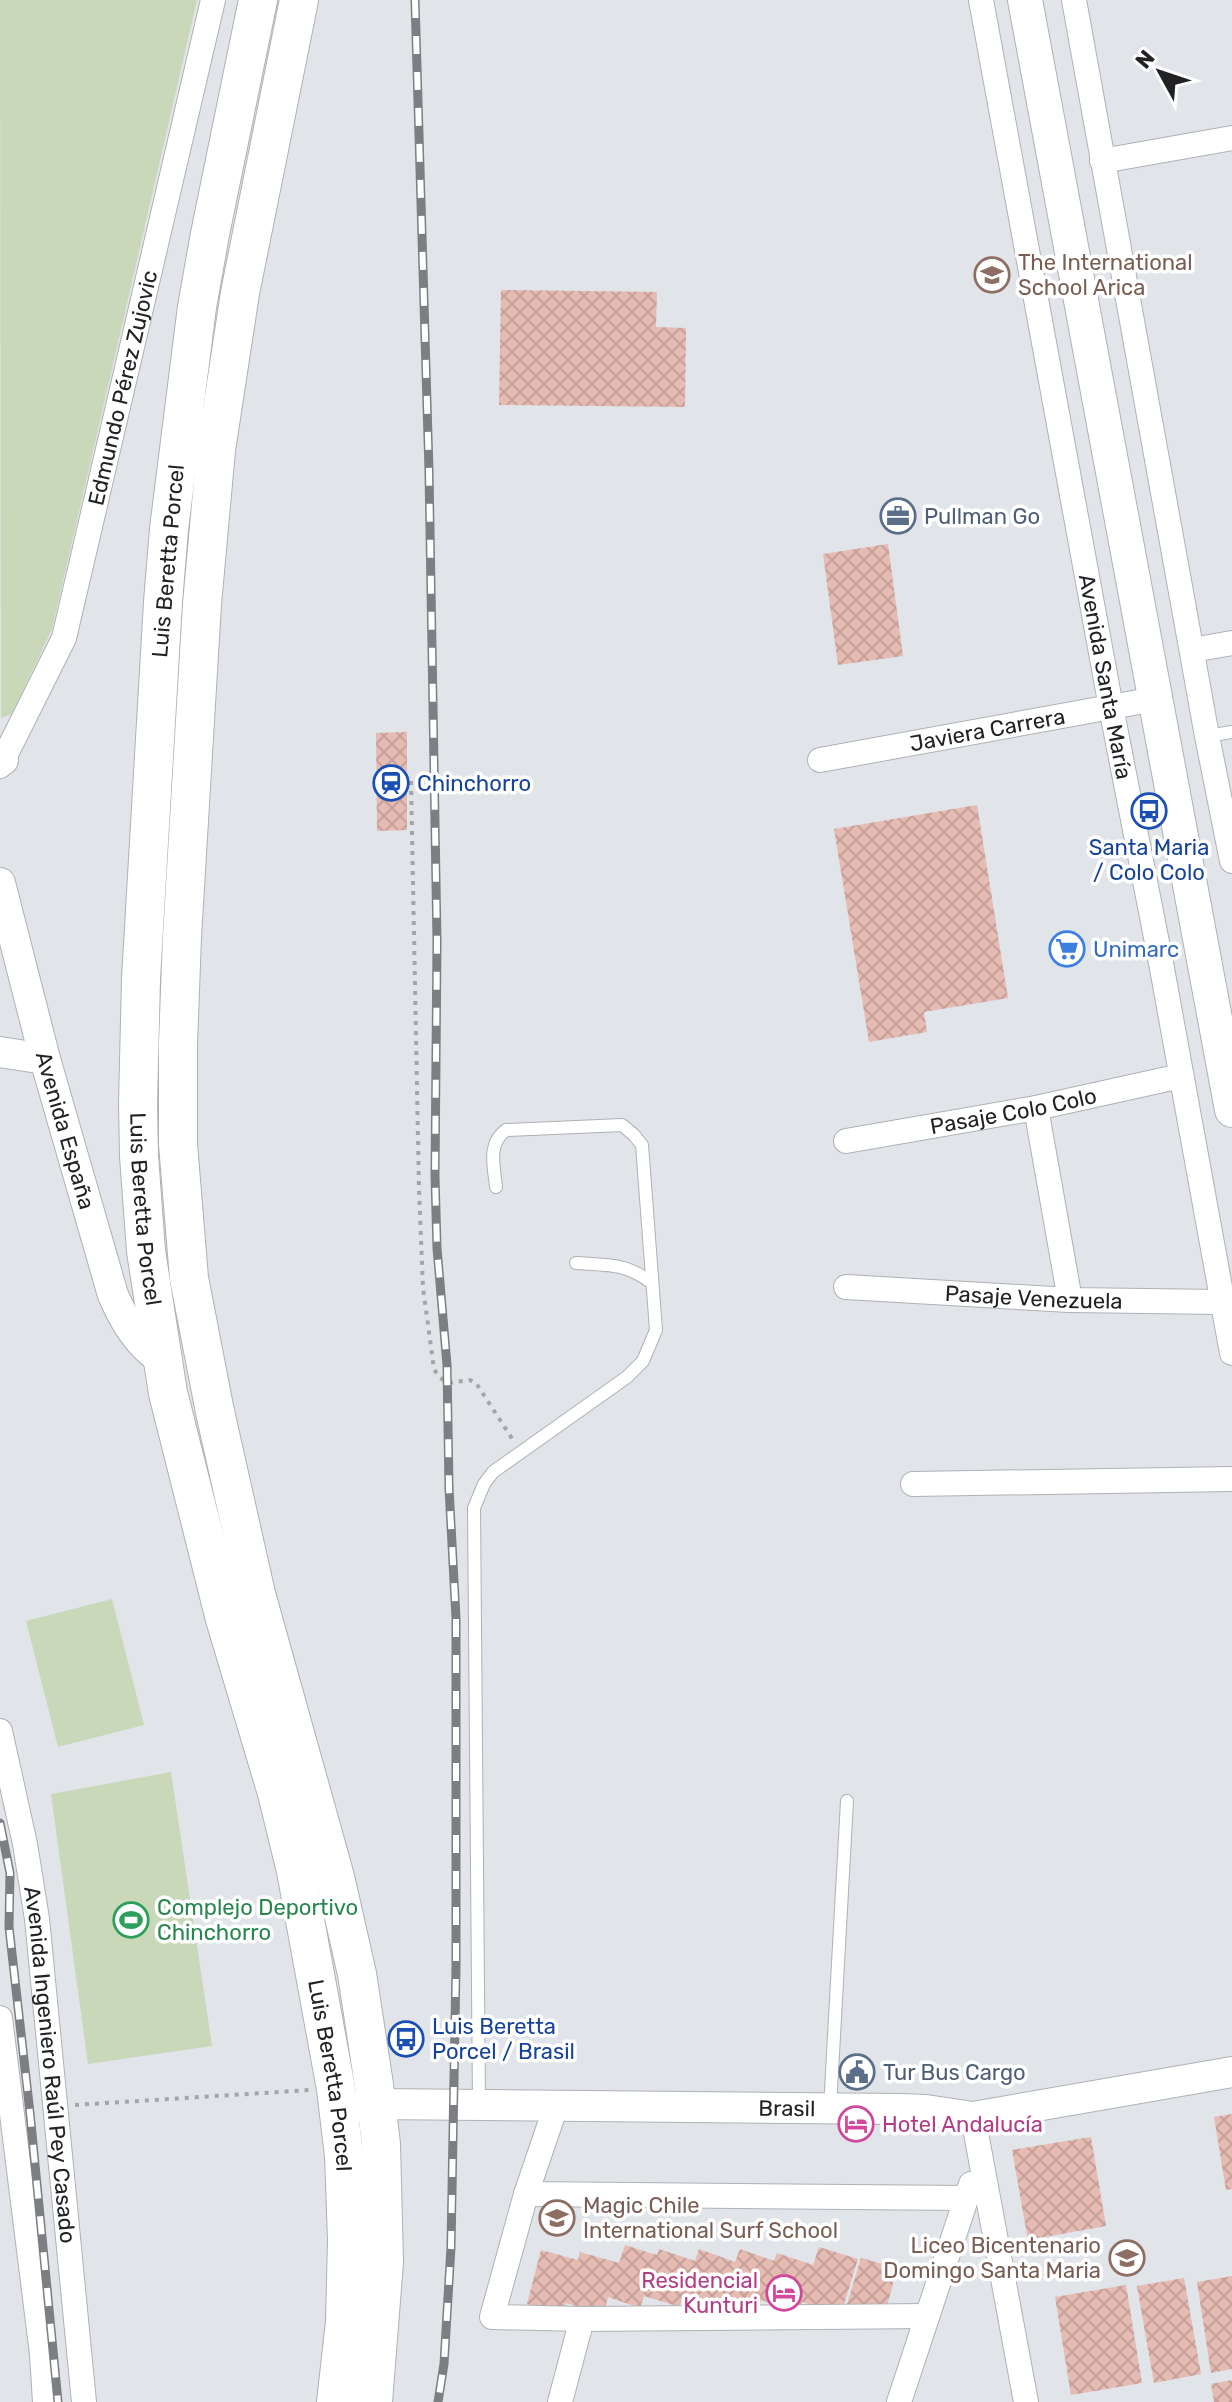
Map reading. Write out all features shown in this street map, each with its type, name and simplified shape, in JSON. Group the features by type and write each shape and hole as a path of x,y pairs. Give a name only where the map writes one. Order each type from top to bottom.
{"main road":[{"name":"Luis Beretta Porcel","path":"258,0 197,307 176,472 163,602 141,979 138,1104 146,1251 162,1360 225,1619 277,1793 296,1871 338,2099 347,2240 345,2322 336,2402"},
{"name":"Luis Beretta Porcel","path":"299,0 242,279 216,450 202,604 182,937 178,1144 189,1278 215,1412 260,1608 335,1877 357,1974 381,2144 384,2262 373,2402"},
{"name":"Avenida Santa María","path":"1025,0 1232,1110"}],"street":[{"name":"Edmundo Pérez Zujovic","path":"1,762 64,638 213,0"},
{"name":"Avenida Santa María","path":"981,0 1232,1353"},
{"path":"1074,0 1232,861"},
{"path":"1102,161 1232,138"},
{"path":"1192,650 1232,643"},
{"name":"Javiera Carrera","path":"820,760 1155,699"},
{"name":"Avenida España","path":"0,883 45,1059 113,1295 123,1317 141,1342 162,1360"},
{"path":"0,1052 45,1059"},
{"name":"Pasaje Colo Colo","path":"846,1141 1036,1108 1181,1076"},
{"path":"1036,1108 1070,1300"},
{"name":"Pasaje Venezuela","path":"846,1287 1070,1300 1221,1302"},
{"path":"913,1484 1232,1479"},
{"name":"Avenida Ingeniero Raúl Pey Casado","path":"0,1731 32,1889 84,2402"},
{"name":"Avenida Ingeniero Raúl Pey Casado","path":"0,2024 5,2090 42,2354 45,2402"},
{"name":"Brasil","path":"338,2099 377,2104 926,2110 973,2117 1232,2072"},
{"path":"556,2106 526,2194 492,2317 927,2316"},
{"path":"973,2117 1026,2402"},
{"path":"899,2402 965,2198 981,2160"},
{"path":"526,2194 965,2198"},
{"path":"560,2402 582,2319"}],"lane":[{"path":"1207,736 1232,732"},
{"path":"479,2105 474,1508 493,1472 627,1377 643,1361 656,1330 642,1145 622,1125 506,1130 496,1137 493,1151 496,1187"},
{"path":"576,1263 615,1265 637,1271 652,1283"},
{"path":"830,2108 847,1801"}],"path":[{"path":"411,781 419,1189 423,1288 434,1369 448,1383 470,1380 476,1383 521,1452"},
{"path":"56,2106 338,2099"}],"green space":[{"path":"0,0 197,0 52,629 12,714 1,718"},
{"path":"112,1599 144,1725 58,1747 26,1621"},
{"name":"Complejo Deportivo Chinchorro","path":"171,1772 212,2046 88,2064 51,1794"}],"building":[{"path":"501,290 657,292 656,327 686,328 685,407 499,405"},
{"path":"888,544 903,656 838,665 823,554"},
{"path":"407,732 407,830 377,831 376,733"},
{"path":"977,805 1008,998 924,1012 927,1032 869,1042 834,829"},
{"path":"1232,2114 1232,2189 1226,2190 1214,2117"},
{"path":"1091,2137 1106,2226 1028,2240 1012,2150"},
{"path":"625,2245 657,2255 659,2249 695,2261 699,2249 735,2262 740,2249 774,2261 777,2253 813,2265 819,2247 858,2259 841,2314 802,2302 797,2313 761,2300 758,2308 723,2296 718,2309 683,2296 680,2307 644,2296 640,2308 608,2297 604,2314 566,2303 564,2313 527,2304 541,2250 578,2260 580,2252 619,2263"},
{"path":"861,2258 897,2268 886,2310 845,2311"},
{"path":"1232,2276 1232,2369 1211,2373 1197,2282"},
{"path":"1184,2278 1201,2374 1154,2383 1137,2286"},
{"path":"1126,2285 1142,2383 1071,2395 1055,2297"},
{"path":"1232,2380 1232,2402 1214,2402 1211,2384"}],"railway":[{"path":"415,0 429,471 437,941 435,1176 437,1248 447,1365 456,1618 456,1967 451,2247 444,2364 438,2402"},
{"path":"0,1823 10,1873 9,1927 58,2402"}],"place":[{"name":"The International School Arica","path":"992,275"},
{"name":"Pullman Go","path":"898,516"},
{"name":"Chinchorro","path":"391,783"},
{"name":"Santa Maria / Colo Colo","path":"1149,811"},
{"name":"Unimarc","path":"1067,949"},
{"name":"Complejo Deportivo Chinchorro","path":"131,1920"},
{"name":"Luis Beretta Porcel / Brasil","path":"406,2039"},
{"name":"Tur Bus Cargo","path":"857,2072"},
{"name":"Hotel Andalucía","path":"856,2124"},
{"name":"Magic Chile International Surf School","path":"557,2218"},
{"name":"Liceo Bicentenario Domingo Santa Maria","path":"1127,2258"},
{"name":"Residencial Kunturi","path":"784,2293"}]}
